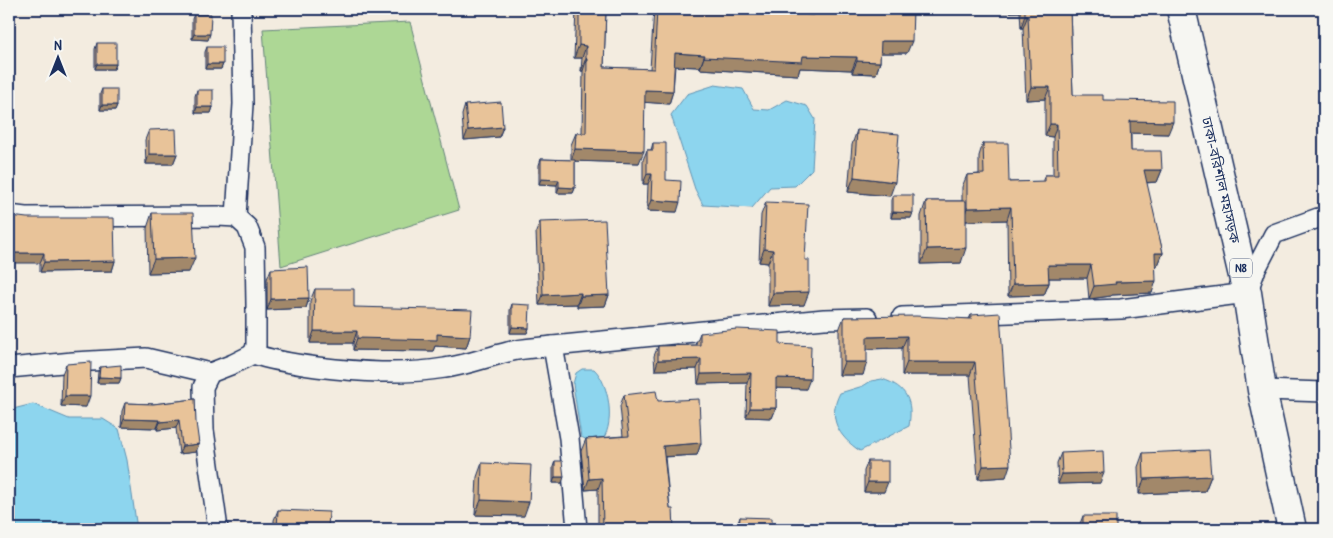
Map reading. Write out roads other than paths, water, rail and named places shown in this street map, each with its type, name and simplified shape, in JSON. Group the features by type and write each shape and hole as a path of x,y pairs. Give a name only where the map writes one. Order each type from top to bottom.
{"highway":[{"name":"ঢাকা-বরিশাল মহাসড়ক","path":"1181,9 1247,293 1262,390 1292,529"}],"street":[{"path":"236,217 243,104 241,9"},
{"path":"9,215 25,217 236,217 247,226 254,247 256,321 256,346 253,354 210,373 146,358 9,368"},
{"path":"253,354 274,361 325,368 376,373 410,373 479,361 509,351 824,319 946,317 1121,309 1247,293 1256,269 1274,234 1324,217"},
{"path":"553,346 569,438 577,529"},
{"path":"210,373 203,388 204,430 218,529"},
{"path":"1262,390 1324,392"}],"water":[{"path":"715,85 743,89 754,109 769,110 787,100 807,106 815,119 812,169 795,186 770,187 752,208 703,205 695,189 671,115 687,94"},
{"path":"582,369 594,369 599,375 607,393 609,423 603,439 590,441 581,437 573,384 576,373"},
{"path":"882,379 897,386 906,396 910,409 909,426 860,451 846,439 837,426 835,418 836,402 840,393 863,386 871,381"},
{"path":"33,404 69,419 103,419 119,429 127,460 137,529 17,529 12,469 13,409"}]}
